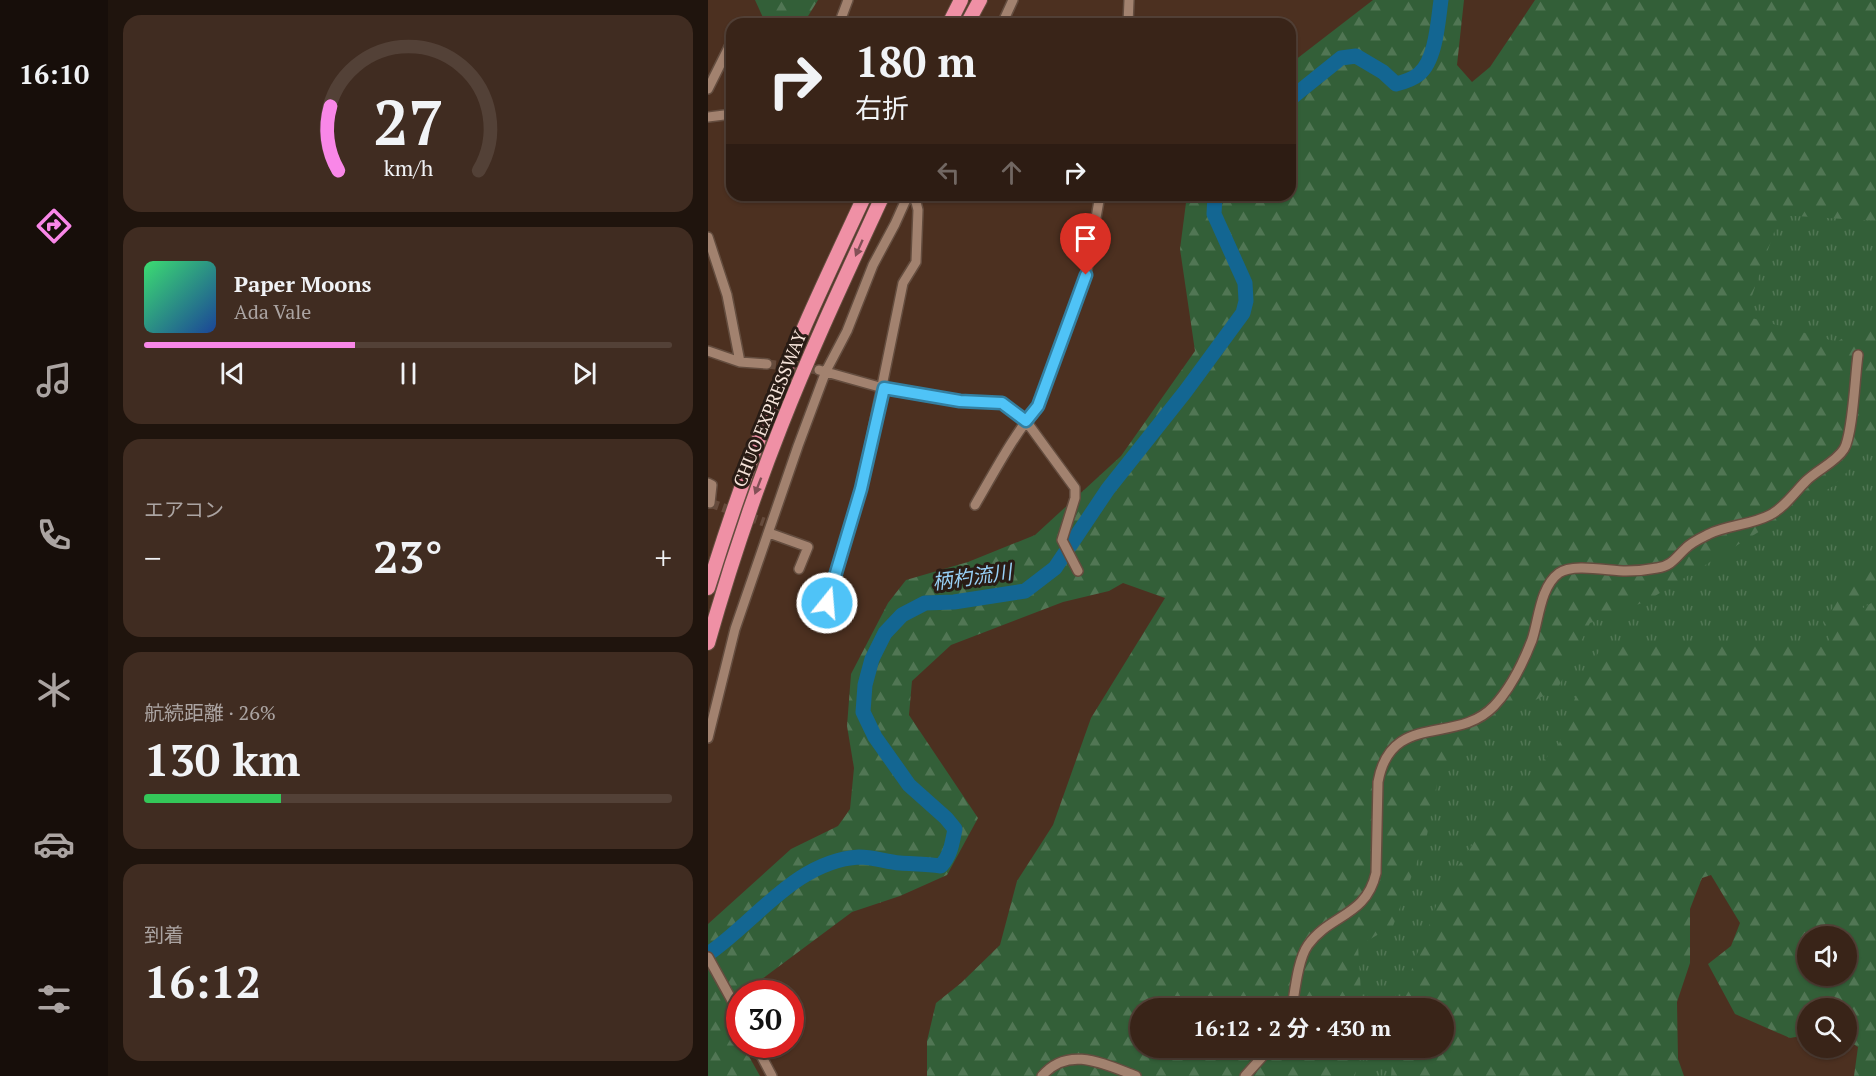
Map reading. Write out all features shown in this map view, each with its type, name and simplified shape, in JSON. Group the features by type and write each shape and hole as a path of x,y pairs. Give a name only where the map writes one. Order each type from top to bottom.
{"highway":[{"path":"952,18 961,0"},
{"path":"970,18 980,0"},
{"name":"CHUO EXPRESSWAY","path":"708,588 736,501 767,419 805,325 862,201"},
{"name":"CHUO EXPRESSWAY","path":"708,643 751,506 782,424 880,201"}],"street":[{"path":"842,18 849,0"},
{"path":"1005,18 1013,0"},
{"path":"1128,18 1129,0"},
{"path":"708,89 726,53"},
{"path":"708,117 726,115"},
{"path":"708,738 735,629 822,371 847,331 873,265 906,201"},
{"path":"827,603 861,489 884,388 903,284 916,262 918,210 915,201"},
{"path":"975,505 1026,421 1038,406 1086,275 1099,201"},
{"path":"708,237 727,295 740,362"},
{"path":"708,351 740,362 767,364"},
{"path":"1294,998 1301,960 1306,948 1315,936 1357,907 1373,886 1376,873 1377,782 1386,756 1406,738 1421,732 1471,722 1492,707 1509,686 1526,656 1547,589 1559,573 1566,570 1590,568 1628,571 1664,567 1672,564 1687,547 1699,539 1726,528 1768,516 1786,503 1807,480 1843,450 1849,429 1858,355"},
{"path":"822,371 884,388 960,401 1002,403 1026,421 1075,488 1075,498 1062,540 1078,571"},
{"path":"708,483 712,485 710,503"},
{"path":"768,526 808,548 799,569"},
{"path":"708,690 718,694"},
{"path":"708,957 726,991"},
{"path":"762,1058 772,1076"},
{"path":"1245,1076 1261,1058"},
{"path":"1042,1076 1047,1069 1066,1059 1085,1059 1136,1076"}],"green space":[{"path":"755,0 818,0 807,18 763,18"},
{"path":"1373,0 1464,0 1457,65 1472,82 1490,67 1535,0 1876,0 1876,221 1780,215 1745,316 1837,342 1866,322 1876,326 1876,443 1833,486 1647,601 1590,623 1558,688 1495,722 1438,778 1427,835 1393,926 1358,946 1361,998 1130,998 1130,1058 1358,1058 1355,1076 927,1076 927,1041 936,1003 961,983 1000,945 1017,881 1053,825 1091,718 1165,598 1123,583 1109,591 1063,602 951,645 912,681 909,715 978,818 947,875 900,896 852,912 761,980 726,980 726,1058 750,1058 760,1076 708,1076 708,924 791,849 838,826 850,809 854,768 847,726 851,674 888,603 906,580 968,562 1035,535 1121,456 1195,351 1180,249 1186,201 1296,201 1296,59"},
{"path":"1876,89 1876,680 1461,1076 1210,1076 1203,1058 1454,1058 1454,998 1190,998 1591,305"},
{"path":"1876,553 1876,583 1861,597 1863,608 1876,600 1876,1076 1854,1076 1858,1047 1857,998 1797,998 1797,1037 1790,1038 1735,1014 1708,964 1731,946 1740,923 1711,875 1702,878 1690,909 1690,963 1677,1002 1678,1059 1684,1076 1391,1076 1392,1058 1454,1058 1454,998 1405,998 1414,961 1441,892 1491,816 1559,744 1581,681 1600,650 1644,643 1832,647 1823,622 1850,582"}],"waterway":[{"name":"柄杓流川","path":"1296,94 1341,58 1356,56 1383,72 1396,84 1417,76 1425,68 1433,50 1441,0"},
{"name":"柄杓流川","path":"708,954 778,895 816,869 836,861 859,857 941,866 947,858 955,829 909,785 875,737 863,712 865,685 872,659 885,633 902,615 925,603 954,602 1025,591 1055,568 1108,489 1185,392 1243,313 1246,301 1245,283 1214,214 1215,201"}],"tunnel":[{"path":"767,364 819,370"},
{"path":"710,503 764,522"}],"route":[{"path":"827,603 861,489 884,388 960,401 1002,403 1026,421 1038,406 1086,275"}]}
